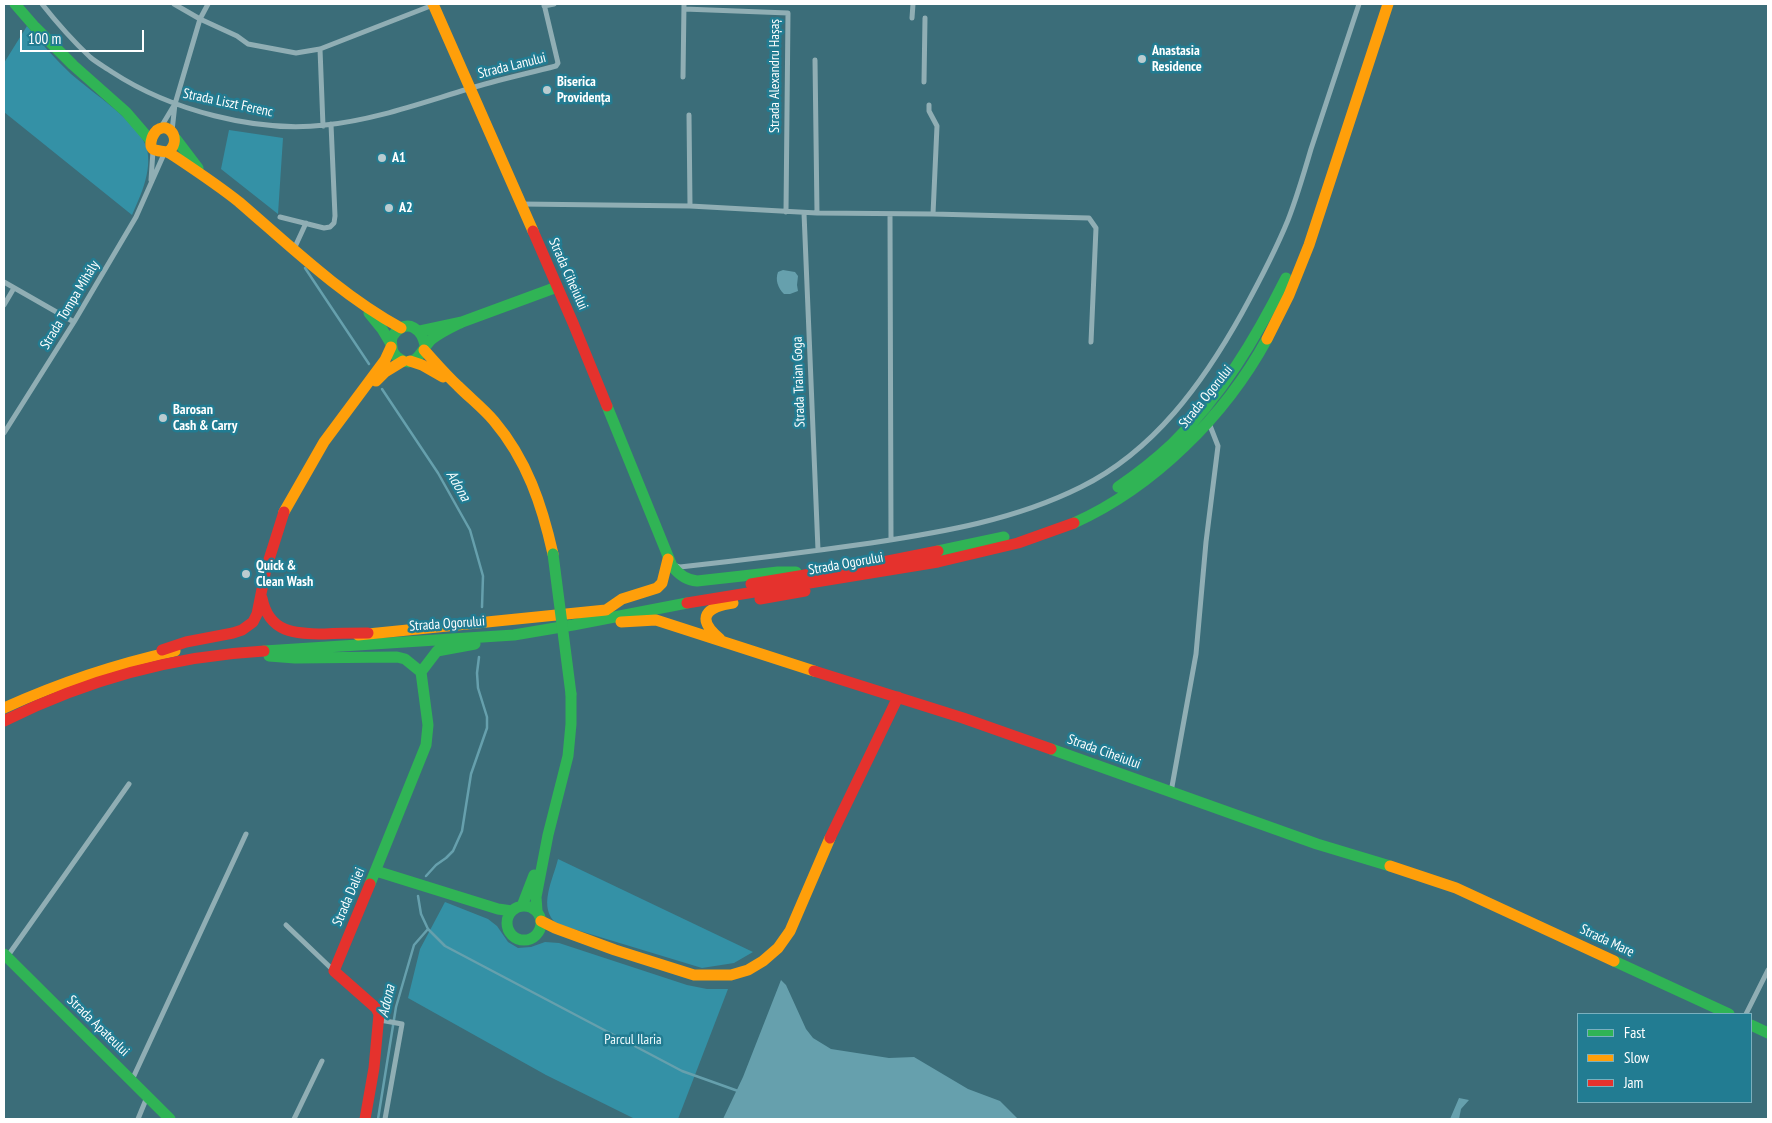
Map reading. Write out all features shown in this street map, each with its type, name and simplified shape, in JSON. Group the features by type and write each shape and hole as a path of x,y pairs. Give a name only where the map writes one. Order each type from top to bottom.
{"main road":[{"path":"15,4 73,65 126,112 293,250 359,301 401,328"},
{"name":"Strada Ciheiului","path":"433,4 573,324 668,559 677,573 691,581 778,572 813,572"},
{"name":"Strada Ogorului","path":"4,708 56,685 151,656 233,644 385,633 606,610 813,572 841,570 955,548 1010,536 1068,515 1114,489 1178,439 1203,412 1241,362 1270,312 1294,261 1378,4"},
{"name":"Strada Ogorului","path":"4,721 29,708 99,681 180,661 252,652 524,634 702,601 829,582 983,553 1060,529 1093,514 1148,478 1186,446 1209,422 1252,364 1283,310 1317,224 1388,4"},
{"path":"151,656 174,645 242,630 253,622 257,614 266,569 284,513 324,442 385,360 391,346 393,334 401,328 411,327 420,331 462,322 557,287"},
{"path":"359,301 382,330 394,354 406,361 426,367 456,385"},
{"path":"358,398 385,372 406,361 416,359 425,348 462,322"},
{"path":"420,331 425,340 425,348 456,385 494,420 524,464 544,512 553,554 571,694 571,724 568,756 548,835 536,897 541,927 535,936"},
{"path":"606,610 622,599 657,588 662,583 668,559"},
{"name":"Strada Ciheiului","path":"724,642 713,634 708,628 706,621 712,609 717,606 787,595 813,589 829,582"},
{"path":"261,596 268,616 279,627 287,631 300,634 385,633"},
{"name":"Strada Ciheiului","path":"571,625 656,620 963,718 1325,846 1411,872 1472,895"},
{"path":"252,652 270,656 296,658 397,656 405,659 421,672 434,654 442,649 524,634"},
{"name":"Strada Daliei","path":"334,971 426,745 428,725 421,672"},
{"path":"376,870 448,895 498,909 527,906 555,928 614,950 694,975 732,975 748,970 763,961 778,948 790,931 837,822 898,697"},
{"path":"507,927 507,921 517,908 548,835"},
{"path":"448,895 495,916 518,939 524,940 535,936 549,935 614,950"},
{"name":"Strada Mare","path":"1472,895 1727,1013"},
{"name":"Strada Apateului","path":"5,956 170,1119"},
{"path":"334,971 376,1008 380,1014 365,1119"},
{"path":"1752,1025 1768,1033"}],"street":[{"name":"Strada Liszt Ferenc","path":"42,4 61,28 92,58 128,82 192,110 258,124 323,126 408,107 470,88"},
{"path":"174,4 200,19 237,36 248,44 296,53 320,49 433,4"},
{"path":"163,141 200,19 208,4"},
{"path":"544,5 554,4"},
{"path":"912,18 913,4"},
{"path":"668,559 680,567 891,540 993,520 1064,495 1096,479 1118,465 1167,422 1193,389 1229,336 1272,256 1289,218 1359,4"},
{"name":"Strada Lanului","path":"470,88 556,66 558,63 544,5"},
{"name":"Strada Alexandru Hașaș","path":"683,77 684,6 788,13 786,212"},
{"path":"924,82 925,18"},
{"path":"320,49 323,126"},
{"path":"815,60 817,213"},
{"path":"163,141 175,104"},
{"path":"928,105 937,126 933,214"},
{"path":"689,115 690,206"},
{"path":"280,217 324,228 330,227 334,223 336,216 331,124"},
{"name":"Strada Tompa Mihály","path":"4,433 74,322 136,217 150,186 163,141"},
{"name":"Strada Tompa Mihály","path":"150,186 163,141"},
{"path":"520,204 690,206 804,213 1089,218 1096,228 1091,342"},
{"name":"Strada Traian Goga","path":"804,213 818,550"},
{"path":"890,214 891,540"},
{"path":"293,250 306,223"},
{"path":"4,282 74,322"},
{"path":"4,305 14,288"},
{"path":"1171,792 1196,654 1206,542 1218,446 1209,422"},
{"path":"5,956 129,784"},
{"path":"132,1080 246,834"},
{"path":"286,925 334,971"},
{"path":"1747,1013 1768,970"},
{"path":"1762,983 1768,983"},
{"path":"380,1020 402,1024 385,1119"},
{"path":"294,1119 322,1061"},
{"path":"138,1119 148,1096"}],"green space":[{"path":"27,26 71,74 114,109 143,139 148,157 147,174 132,215 4,112 4,63"},
{"path":"229,130 283,138 278,214 221,169"},
{"path":"558,859 753,952 734,963 702,968 557,924 551,917 547,902"},
{"name":"Parcul Ilaria","path":"445,902 488,919 497,926 508,942 518,948 531,947 545,942 559,943 687,985 707,989 728,989 678,1119 635,1119 546,1075 408,998 420,949"}],"shaded area":[{"path":"783,270 795,272 798,276 798,291 790,294 782,292 777,278 778,272"},
{"path":"781,980 786,985 806,1029 813,1038 831,1049 889,1058 914,1057 968,1089 1000,1101 1018,1119 723,1119 743,1077"},
{"path":"1459,1098 1469,1100 1461,1109 1459,1119 1450,1119"}],"waterway":[{"name":"Adona","path":"305,268 369,364"},
{"name":"Adona","path":"382,389 438,473 470,530 483,576 482,607"},
{"name":"Adona","path":"426,876 453,851 462,831 471,774 487,728 487,717 478,688 479,657"},
{"name":"Adona","path":"378,1119 396,1007 414,945 428,929 421,914 418,896"},
{"path":"428,929 445,946 682,1071 738,1091"}],"traffic: fast":[{"path":"15,4 73,65 126,112 151,141"},
{"path":"176,139 198,168"},
{"path":"1118,487 1166,450 1206,407 1222,387 1250,344 1286,278"},
{"path":"420,331 462,322 557,287"},
{"path":"369,313 391,344"},
{"path":"425,345 418,331 409,326 400,329 392,339 392,349 395,355 406,362 411,362 419,356 432,339 462,322"},
{"path":"1074,523 1104,508 1132,490 1185,446 1209,422 1230,395 1250,368 1267,339"},
{"path":"607,406 672,566 680,574 689,580 697,581 778,572 796,572"},
{"path":"938,551 1004,537"},
{"path":"553,554 571,694"},
{"path":"264,651 514,635 687,603"},
{"path":"370,884 426,745 428,725 421,672 437,651 475,644"},
{"path":"269,656 295,658 397,657 405,659 421,672"},
{"path":"537,911 536,897 548,835 568,756 571,694"},
{"path":"1051,749 1317,844 1390,866"},
{"path":"376,871 498,909 512,911"},
{"path":"522,906 534,875"},
{"path":"524,906 531,907 536,911 540,916 541,923 540,930 536,935 531,939 524,940 517,939 512,935 508,930 507,923 508,916 512,911 517,907 524,906"},
{"path":"4,954 170,1119"},
{"path":"1614,961 1727,1013"},
{"path":"1752,1025 1768,1033"}],"traffic: slow":[{"path":"433,4 533,231"},
{"path":"1267,339 1289,295 1309,245 1388,4"},
{"path":"168,152 174,143 173,134 168,129 159,129 152,138 152,148 169,153 216,185 239,202 337,285 358,301 401,328"},
{"path":"284,512 324,442 385,360 391,347"},
{"path":"424,350 490,417 516,451 532,484 544,518 553,554"},
{"path":"376,381 385,372 403,361"},
{"path":"410,361 422,365 443,377"},
{"path":"606,610 622,599 657,588 662,583 668,559"},
{"path":"720,639 712,632 708,625 707,615 716,607 733,603"},
{"path":"358,635 606,610"},
{"path":"621,622 656,620 814,671"},
{"path":"4,708 88,675 175,651"},
{"path":"541,921 615,950 694,975 731,975 748,970 763,961 778,948 790,931 830,838"},
{"path":"1390,866 1456,888 1614,961"}],"traffic: jam":[{"path":"533,231 607,406"},
{"path":"162,650 186,642 233,633 242,630 253,622 257,614 266,569 284,512"},
{"path":"687,603 938,562 1018,543 1074,523"},
{"path":"751,584 938,551"},
{"path":"760,599 805,591"},
{"path":"262,598 265,610 277,625 294,632 314,634 368,633"},
{"path":"4,721 66,693 131,672 197,658 264,651"},
{"path":"814,671 963,718 1051,749"},
{"path":"830,838 898,697"},
{"path":"365,1119 374,1068 379,1014 376,1008 334,971 370,884"}],"place":[{"name":"Anastasia Residence","path":"1142,59"},
{"name":"Biserica Providența","path":"547,90"},
{"name":"A1","path":"382,158"},
{"name":"A2","path":"389,208"},
{"name":"Barosan Cash & Carry","path":"163,418"},
{"name":"Quick & Clean Wash","path":"246,574"}]}
